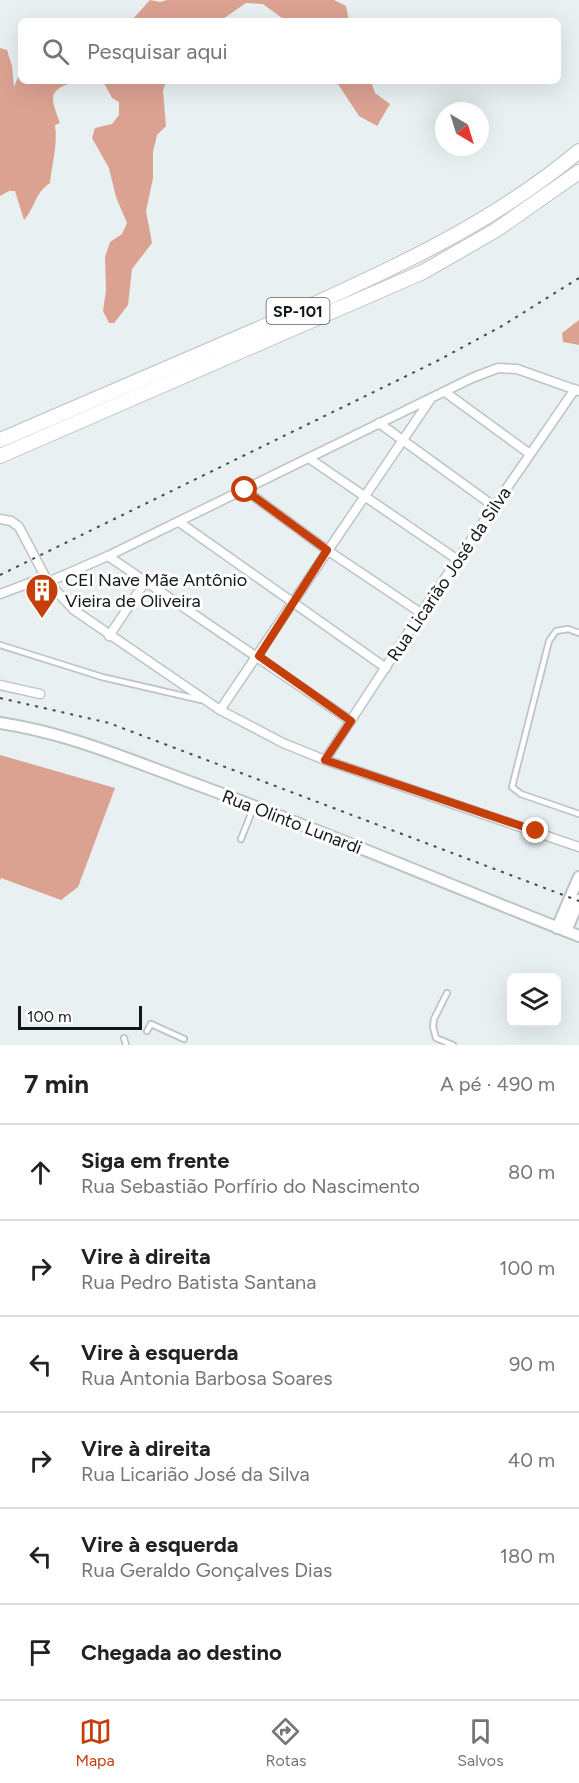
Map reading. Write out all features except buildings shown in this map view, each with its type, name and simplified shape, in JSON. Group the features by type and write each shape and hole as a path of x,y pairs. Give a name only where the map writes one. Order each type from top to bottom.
{"highway":[{"name":"SP-101","path":"0,440 365,282 489,217 579,151"},
{"name":"SP-101","path":"0,456 423,272 496,230 579,172"}],"street":[{"path":"0,594 32,582 48,582 108,556 310,459 379,423 498,368 517,369 577,390"},
{"name":"Rua Licarião José da Silva","path":"325,760 421,613 530,454 577,390"},
{"path":"445,392 530,454"},
{"path":"220,710 259,656 327,550 431,398"},
{"path":"379,423 402,442 495,507"},
{"path":"310,459 458,560"},
{"path":"245,490 327,550 421,613"},
{"path":"0,519 11,521 20,527 48,582 74,610 220,710 283,743 325,760 578,848"},
{"path":"179,522 386,668"},
{"path":"108,556 259,656 351,721"},
{"path":"109,636 145,582"},
{"path":"0,686 40,694"},
{"name":"Rua Olinto Lunardi","path":"0,723 38,729 93,745 254,806 579,936"},
{"path":"561,929 579,877"},
{"path":"561,929 579,900"}],"lane":[{"path":"579,633 568,629 556,631 549,641 512,788 521,794 579,814"},
{"path":"0,645 102,677 206,701"},
{"path":"241,839 254,806"},
{"path":"447,993 433,1027 436,1038 453,1045"},
{"path":"147,1031 151,1024 184,1039"},
{"path":"124,1038 126,1045"}],"shaded area":[{"path":"150,0 160,2 167,0 334,0 346,6 348,18 282,18 263,4 246,3 224,18 134,18"},
{"path":"0,48 7,50 12,66 14,87 18,77 18,84 67,84 56,91 53,100 60,123 55,125 55,146 50,183 41,191 24,220 15,191 9,191 0,196"},
{"path":"105,84 165,84 163,91 166,126 157,135 153,152 153,178 146,211 152,243 132,269 128,305 114,323 109,323 103,311 106,290 105,257 110,242 122,234 127,223 116,197 109,168 92,138 95,128 112,124 119,115 119,102 112,98"},
{"path":"338,84 372,84 375,93 390,104 377,126 359,116"},
{"path":"579,320 579,345 563,342 562,333"},
{"path":"0,755 115,788 78,887 61,900 1,878 0,881"}],"railway":[{"path":"0,575 437,361 502,326 579,278"},
{"path":"0,698 109,723 579,901"}],"place":[{"name":"CEI Nave Mãe Antônio Vieira de Oliveira","path":"42,619"}],"route":[{"path":"245,490 327,550 259,656 351,721 325,760 536,831"}]}
